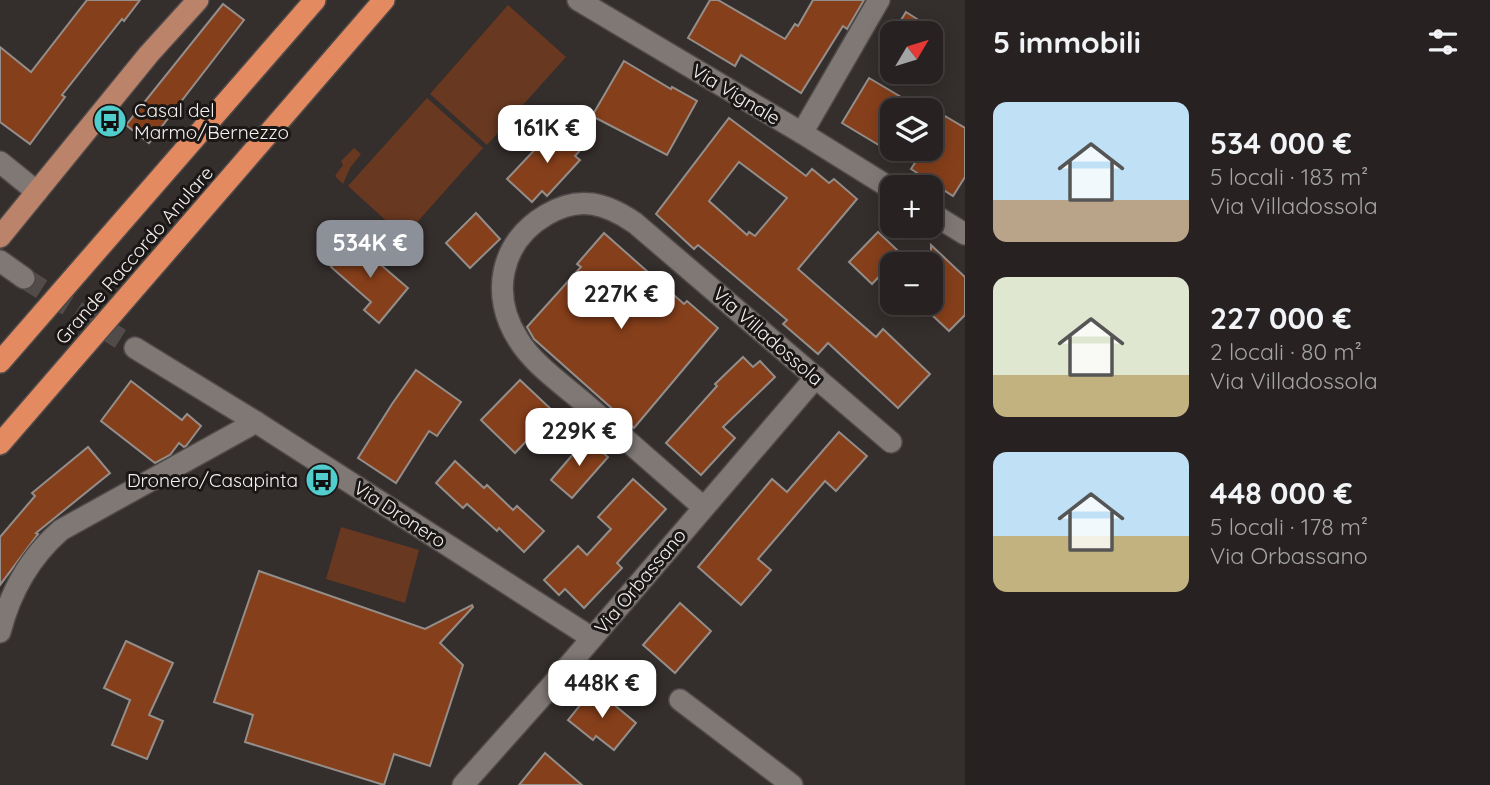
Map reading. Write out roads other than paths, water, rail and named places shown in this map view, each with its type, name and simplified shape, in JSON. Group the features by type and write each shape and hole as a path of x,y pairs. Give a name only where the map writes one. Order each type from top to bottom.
{"highway":[{"name":"Grande Raccordo Anulare","path":"0,362 315,0"},
{"name":"Grande Raccordo Anulare","path":"0,444 384,0"}],"main road":[{"path":"0,237 149,54 198,0"}],"street":[{"name":"Via Vignale","path":"578,0 880,181"},
{"path":"803,133 880,0"},
{"path":"0,162 37,191"},
{"name":"Via Villadossola","path":"704,507 557,380 516,337 505,314 502,279 513,249 524,233 538,220 563,207 588,203 614,209 635,223 891,442"},
{"path":"943,220 965,234"},
{"path":"0,261 24,278"},
{"name":"Via Dronero","path":"135,348 256,422 592,638"},
{"name":"Via Orbassano","path":"463,785 816,377"},
{"path":"0,632 16,586 42,549 61,530 256,422"},
{"path":"680,700 792,785"}],"tunnel":[{"path":"24,278 135,348"}],"place":[{"name":"Casal del Marmo/Bernezzo","path":"110,121"},
{"name":"Dronero/Casapinta","path":"322,480"}]}
